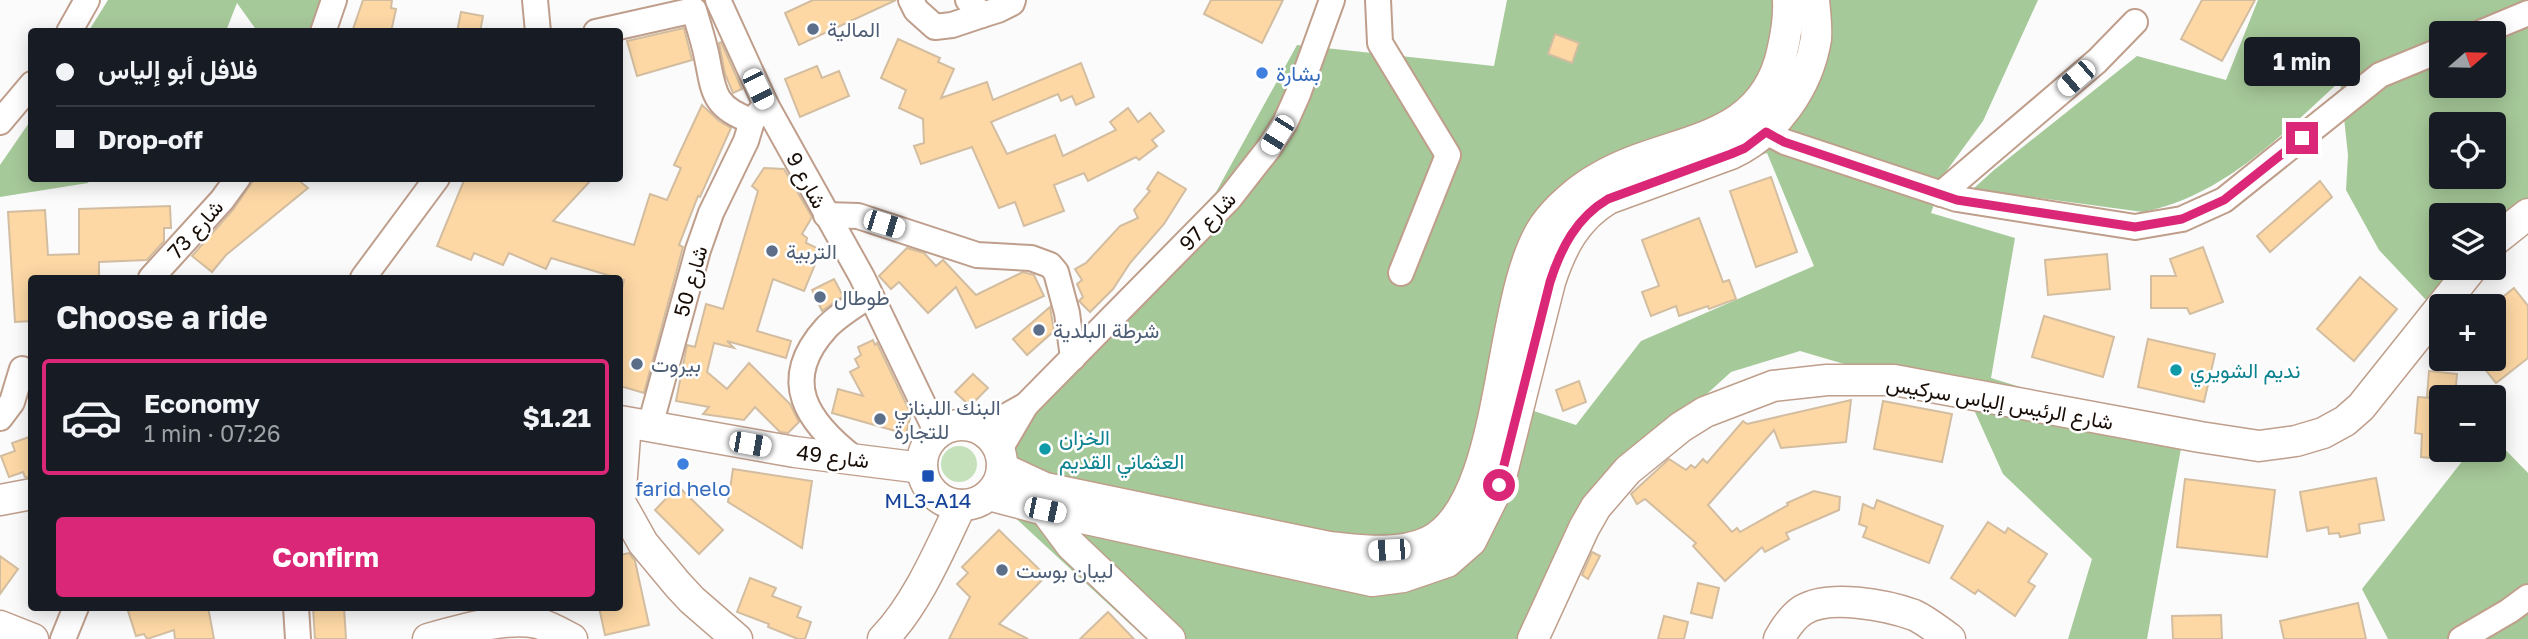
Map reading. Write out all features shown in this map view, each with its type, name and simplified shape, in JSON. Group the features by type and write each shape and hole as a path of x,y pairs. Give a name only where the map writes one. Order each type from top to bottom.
{"main road":[{"path":"989,495 1045,499 1372,581 1403,577 1447,562 1471,541 1499,485 1560,251 1582,219 1608,199 1745,148 1756,124 1763,96 1779,66 1786,34 1788,0"},
{"path":"1756,124 1798,90 1816,36 1814,0"},
{"path":"2506,231 2528,214"},
{"name":"شارع الرئيس إلياس سركيس","path":"1533,639 1567,561 1596,507 1628,470 1681,427 1724,403 1773,386 1827,380 1894,380 2259,446 2296,441 2323,433 2345,421 2361,407 2462,280"},
{"name":"شارع 49","path":"632,423 757,446 922,468"},
{"name":"شارع 50","path":"623,483 632,423"},
{"path":"994,450 1000,478 989,495 972,504 950,503 930,490 924,480 923,455 928,443 937,433 957,425 968,425 1045,499 1070,545 1166,637"},
{"path":"0,500 28,495"},
{"path":"883,639 902,617 941,549 961,505"},
{"name":"شارع 50","path":"623,508 643,543 692,600 737,639"},
{"path":"1779,639 1786,626 1801,611 1816,604 1844,602 1889,608 1917,616 1950,639"},
{"path":"428,639 455,631 516,621 537,623 572,639"},
{"path":"0,626 33,639"}],"street":[{"path":"71,28 87,0"},
{"path":"324,28 334,0"},
{"path":"535,0 538,28"},
{"name":"شارع 9","path":"718,0 755,122 781,133 870,295 937,433"},
{"path":"911,0 916,10 935,27 952,25 975,7 998,10 1013,0"},
{"name":"شارع 97","path":"994,450 1026,405 1229,199 1269,148 1285,123 1298,94 1332,0"},
{"path":"1378,0 1381,43 1448,155 1401,273"},
{"path":"614,28 694,10 709,77 720,101 734,114 755,122 765,140 781,133"},
{"path":"2506,22 2528,13"},
{"path":"1941,194 2097,61 2135,22"},
{"path":"1756,124 1784,142 1957,200 2135,227 2182,219 2224,200 2380,75 2429,55"},
{"path":"0,122 28,89"},
{"name":"شارع 50","path":"632,423 711,214 755,122"},
{"name":"شارع 73","path":"154,275 235,182"},
{"path":"365,275 434,182"},
{"path":"826,215 858,216 977,255 1031,258 1050,265 1056,272 1062,293 1073,358"},
{"path":"855,459 820,429 806,404 800,384 804,360 827,327 870,295"},
{"path":"0,418 12,402 18,370"},
{"path":"2461,639 2528,597"},
{"path":"63,639 74,611"},
{"path":"296,611 298,639"}],"green space":[{"path":"108,0 323,0 312,28 255,28 237,3 227,28 90,28"},
{"path":"1507,0 2038,0 1983,121 1945,173 1931,213 2015,238 1991,378 2183,437 2147,639 2068,639 2092,559 2003,474 1970,401 1800,351 1731,372 1654,442 1563,569 1518,639 1146,639 996,500 995,427 1216,192 1297,45 1494,66","holes":["1767,153 1814,266 1641,341 1576,425 1504,401 1594,210"]},
{"path":"2258,0 2528,0 2528,200 2506,218 2506,203 2429,203 2429,280 2445,280 2434,294 2429,294 2428,302 2379,250 2346,190 2348,155 2340,81 2250,161 2225,178 2172,204 2143,212 1973,189 2137,56 2226,80"},
{"path":"28,124 28,182 88,182 0,197 0,165"},
{"path":"959,446 972,451 977,464 972,477 959,482 946,477 941,464 946,451"},
{"path":"2506,450 2528,473 2528,639 2388,639 2362,589 2462,462 2506,462"}],"building":[{"path":"363,0 392,0 391,8 396,9 392,28 353,28"},
{"name":"المالية","path":"813,0 896,0 799,45 785,13"},
{"path":"1211,0 1283,0 1262,43 1204,14"},
{"path":"2202,0 2255,0 2222,61 2181,39"},
{"path":"461,12 483,16 481,28 458,28"},
{"path":"684,28 692,60 637,76 627,41"},
{"path":"1555,34 1579,43 1572,63 1548,54"},
{"path":"898,39 940,58 938,62 954,69 941,98 987,82 993,100 1081,63 1094,97 1076,105 1072,96 1061,101 1058,94 991,122 1007,154 1055,135 1063,156 1116,130 1110,122 1128,108 1138,122 1150,113 1164,131 1152,140 1157,146 1139,160 1136,157 1088,181 1084,173 1054,185 1064,211 1024,226 1015,202 999,208 972,147 921,164 914,146 924,143 923,119 899,108 906,90 881,78"},
{"path":"721,42 742,89 733,93 725,74 719,43"},
{"path":"817,66 822,78 839,71 849,96 800,117 785,79"},
{"path":"702,105 731,128 700,197 698,196 679,245 683,247 644,393 623,387 623,275 607,275 551,258 546,269 509,253 503,265 474,253 471,260 437,246 463,182 589,182 553,221 634,245 650,194 667,200 681,168 674,165"},
{"path":"764,168 784,169 812,217 802,234 807,238 806,243 821,250 804,291 773,279 757,331 791,341 786,358 727,341 734,348 714,343 707,372 727,389 749,363 790,404 799,422 788,433 780,432 755,407 744,420 703,414 709,407 676,401 687,345 695,347 706,304 723,309 758,191 752,186"},
{"path":"1158,172 1186,189 1164,224 1130,263 1113,289 1090,312 1079,301 1083,297 1077,284 1082,280 1075,269 1086,263 1120,226 1138,218 1134,210 1150,191 1147,189"},
{"path":"1771,177 1797,252 1756,267 1730,191"},
{"path":"2320,181 2332,197 2270,252 2257,236"},
{"path":"252,182 301,182 308,188 226,255 212,272 192,256 233,210"},
{"path":"170,206 171,228 164,228 164,241 147,260 99,262 99,275 28,275 28,321 15,322 8,212 45,210 48,255 79,254 79,209"},
{"path":"1699,218 1723,282 1729,280 1736,299 1679,316 1676,306 1651,316 1642,292 1659,286 1642,240"},
{"path":"2203,247 2223,302 2190,314 2187,308 2151,308 2151,276 2176,276 2170,259"},
{"path":"907,248 924,253 936,266 943,260 976,295 1023,272 1034,275 1044,296 976,328 956,287 928,313 899,282 891,289 879,276"},
{"path":"2107,254 2110,289 2048,295 2045,260"},
{"path":"2360,277 2397,309 2354,361 2317,329"},
{"path":"834,279 843,296 822,311 812,290"},
{"path":"2514,288 2528,306 2528,358 2496,383 2486,371 2506,371 2506,294"},
{"name":"شرطة البلدية","path":"1050,307 1054,331 1027,355 1013,339"},
{"path":"2044,316 2114,337 2103,377 2032,357"},
{"name":"نديم الشويري","path":"2148,339 2215,354 2204,402 2138,387"},
{"path":"873,340 875,345 877,343 911,414 906,434 832,413 838,389 863,396 850,372 859,367 855,359 861,355 858,347"},
{"path":"2429,371 2457,374 2456,385 2429,385 2427,397"},
{"path":"973,374 988,388 970,406 955,392"},
{"path":"1579,381 1586,402 1563,411 1556,390"},
{"path":"2418,397 2429,398 2429,458 2421,457 2422,434 2415,433"},
{"path":"1851,400 1846,442 1781,448 1774,430 1708,505 1732,532 1737,528 1740,532 1788,505 1787,503 1814,491 1840,497 1839,510 1786,533 1789,539 1765,552 1762,547 1725,581 1693,546 1696,543 1645,499 1637,504 1631,494 1669,459 1686,470 1691,465 1695,468 1703,459 1707,463 1743,421 1747,424"},
{"path":"1883,401 1952,414 1942,462 1874,449"},
{"path":"28,437 28,477 25,477 23,472 9,477 1,456 15,451 12,443"},
{"path":"733,469 812,481 802,548 728,502"},
{"path":"2376,478 2384,520 2359,524 2360,533 2340,537 2339,533 2329,534 2328,527 2307,531 2300,492"},
{"path":"2185,479 2275,490 2267,557 2177,547"},
{"path":"678,486 723,530 699,554 655,510"},
{"path":"1877,500 1943,526 1929,563 1863,537 1867,527 1859,524 1863,504 1874,509"},
{"path":"1988,522 2005,533 2008,528 2047,554 2028,582 2035,586 2015,616 1978,590 1975,594 1951,578"},
{"name":"ليبان بوست","path":"999,530 1046,576 999,624 1028,639 949,639 970,597 957,584 968,573 962,567"},
{"path":"1592,552 1600,556 1588,579 1582,575"},
{"path":"629,553 635,561 649,625 605,635 600,611 623,611 623,554"},
{"path":"0,556 18,569 0,594"},
{"path":"750,578 776,588 772,596 801,607 797,617 811,622 805,639 798,639 737,612"},
{"path":"1698,583 1719,588 1712,618 1691,613"},
{"path":"2358,603 2366,639 2284,639 2280,621"},
{"path":"128,611 209,611 214,639 175,639 174,630 147,639 144,634 136,636"},
{"path":"313,611 344,611 346,639 315,639"},
{"path":"1108,612 1134,639 1080,639"},
{"path":"2221,615 2222,639 2173,639 2172,616"},
{"path":"1664,616 1688,622 1684,639 1658,639"}],"place":[{"name":"المالية","path":"813,29"},
{"name":"بشارة","path":"1262,73"},
{"name":"التربية","path":"772,251"},
{"name":"طوطال","path":"820,297"},
{"name":"شرطة البلدية","path":"1039,330"},
{"name":"بيروت","path":"637,364"},
{"name":"نديم الشويري","path":"2176,370"},
{"name":"البنك اللبناني للتجارة","path":"880,419"},
{"name":"الخزان العثماني القديم","path":"1045,449"},
{"name":"farid helo","path":"683,464"},
{"name":"ML3-A14","path":"928,476"},
{"name":"ليبان بوست","path":"1002,570"}],"route":[{"path":"1499,485 1560,251 1582,219 1608,199 1731,154 1745,148 1766,132 1784,142 1957,200 2135,227 2182,219 2224,200 2302,138"}]}
